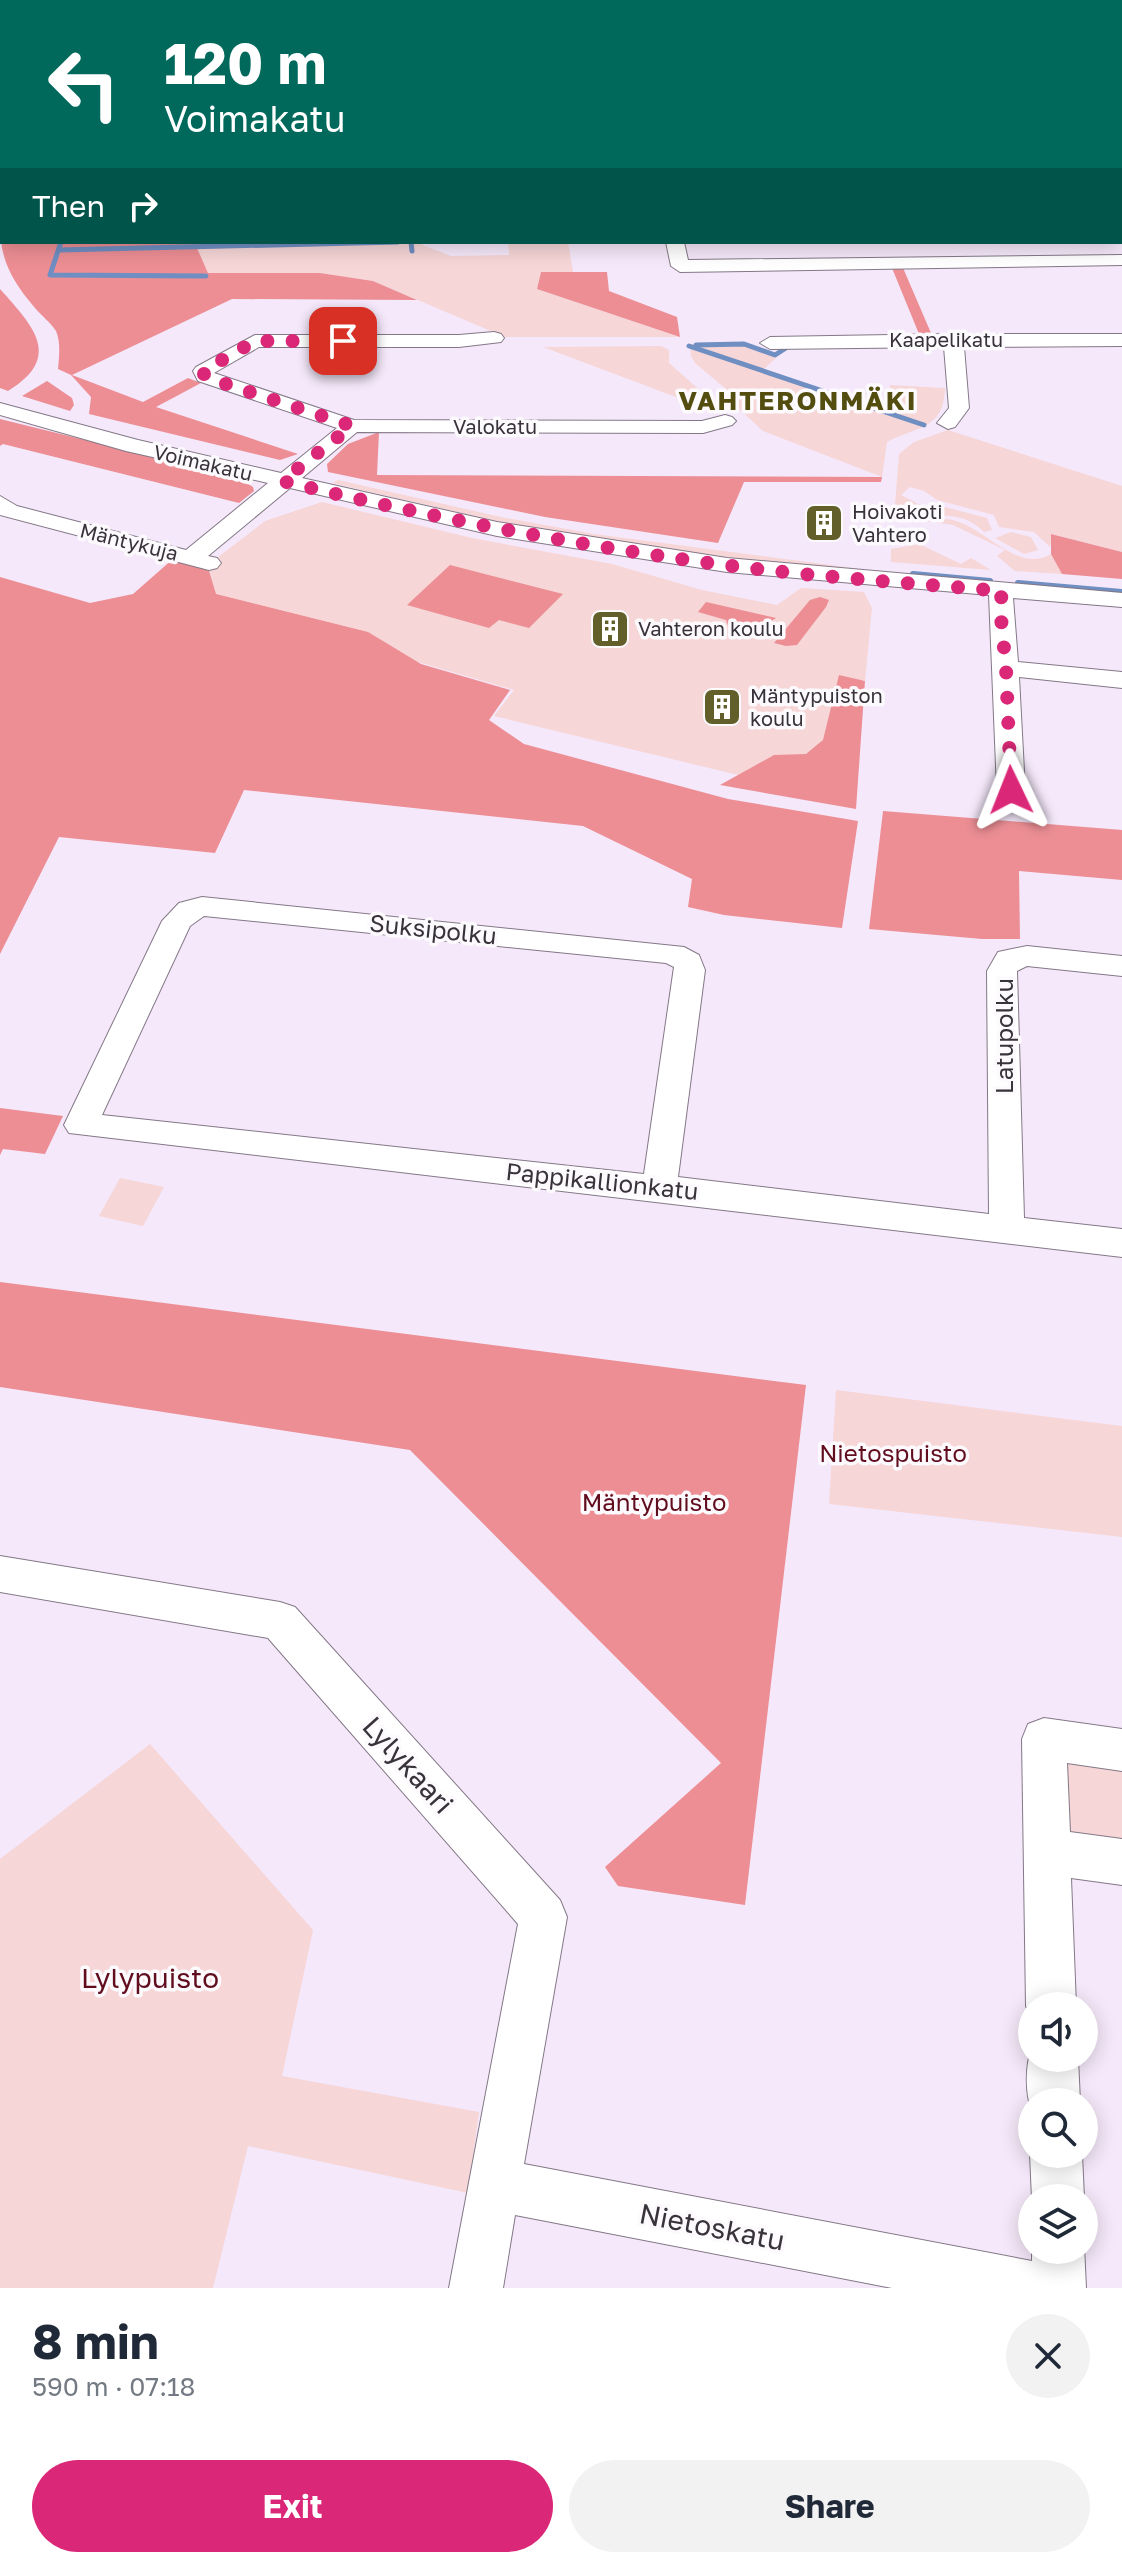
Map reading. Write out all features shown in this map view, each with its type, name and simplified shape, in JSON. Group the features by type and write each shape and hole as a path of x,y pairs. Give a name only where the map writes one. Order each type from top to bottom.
{"street":[{"path":"675,244 680,266 1122,260"},
{"path":"1042,244 1064,254 1069,261"},
{"name":"Valokatu","path":"494,338 459,341 255,341 203,371 205,377 352,426 703,427 725,421"},
{"name":"Kaapelikatu","path":"770,343 1122,339"},
{"path":"948,423 959,408 953,340"},
{"name":"Voimakatu","path":"0,409 53,426 282,481 484,526 635,552 727,565 1122,600"},
{"path":"282,481 352,426"},
{"name":"Mäntykuja","path":"0,503 9,511 200,561 282,481"},
{"path":"1002,591 1000,612 1006,668 1011,790"},
{"path":"1006,668 1122,680"},
{"name":"Suksipolku","path":"81,1125 177,921 190,910 202,906 673,954 688,962 690,970 659,1188"},
{"name":"Latupolku","path":"1007,1228 1002,971 1009,959 1027,956 1122,966"},
{"name":"Pappikallionkatu","path":"81,1125 659,1188 1122,1243"},
{"name":"Lylykaari","path":"0,1574 280,1621 543,1917 494,2185"},
{"path":"1051,1992 1044,1739 1122,1750"},
{"path":"1046,1852 1122,1862"},
{"path":"476,2288 494,2185"},
{"name":"Nietoskatu","path":"494,2185 1033,2288"},
{"path":"1059,2264 1059,2288"}],"green space":[{"path":"2,244 210,244 197,248 208,273 320,273 373,281 417,300 232,299 72,375 143,402 188,378 201,383 156,407 298,454 280,460 89,414 91,397 71,375 58,369 56,331 14,279"},
{"path":"208,244 420,244 451,256 509,255 508,244 568,244 573,272 541,272 537,289 680,337 505,337 373,281 320,273 208,273 196,247"},
{"path":"892,268 903,268 931,333 919,334"},
{"path":"541,272 607,272 609,291 677,317 680,337 537,289"},
{"path":"0,289 32,329 39,354 35,366 25,378 8,391 0,388"},
{"path":"690,344 747,344 779,355 763,370 893,414 890,385 945,388 943,402 940,412 927,425 887,442 882,477 763,431 736,406 726,389 695,363"},
{"path":"661,346 669,350 669,363 714,403 713,411 543,347"},
{"path":"47,381 72,398 74,405 70,411 22,396"},
{"path":"0,419 239,478 254,491 239,503 3,444 0,446"},
{"path":"948,430 1122,486 1122,552 1052,534 1050,547 1034,532 999,527 994,515 937,500 924,491 910,487 901,495 922,506 911,518 894,517 899,454 914,442"},
{"path":"379,432 377,475 882,477 881,482 744,482 718,543 545,517 328,472 327,464 348,444"},
{"path":"338,480 501,517 594,534 861,569 714,557 504,523 332,483"},
{"path":"322,502 472,538 612,564 702,590 777,605 801,588 864,592 872,608 865,681 859,680 850,802 494,716 514,690 218,604 205,567 265,521"},
{"path":"941,506 987,518 992,530 984,532 970,521 955,517 922,516 930,507"},
{"path":"947,519 974,529 1025,558 1038,559 1051,554 1062,574 1015,571 997,556 1005,550 953,525 926,521"},
{"path":"1011,532 1031,537 1038,550 1024,554 995,538"},
{"path":"1051,534 1122,552 1122,579 1062,574 1051,554"},
{"path":"919,544 961,564 971,558 991,570 891,562 891,549"},
{"path":"174,558 209,571 216,594 368,632 421,664 510,690 489,720 524,744 728,799 858,821 842,928 724,915 688,907 692,879 583,826 244,790 215,853 59,837 0,954 0,577 90,603 133,594"},
{"path":"450,565 563,594 529,628 499,620 489,628 407,605"},
{"path":"820,597 829,600 826,607 797,645 774,643 810,600"},
{"path":"706,602 776,618 747,637 731,633 726,620 698,612"},
{"path":"839,675 865,681 856,809 720,785 774,755 806,754 823,740"},
{"path":"883,811 1122,830 1122,880 1019,871 1020,939 982,939 869,929"},
{"path":"0,1108 63,1116 45,1154 3,1149 0,1155"},
{"path":"120,1178 164,1187 143,1226 99,1216"},
{"name":"Mäntypuisto","path":"0,1282 806,1385 745,1905 618,1886 605,1867 721,1763 410,1450 0,1387"},
{"name":"Nietospuisto","path":"836,1390 1122,1426 1122,1537 829,1504"},
{"name":"Lylypuisto","path":"150,1744 313,1930 282,2076 479,2112 468,2193 248,2146 213,2288 0,2288 0,1859"},
{"path":"1066,1759 1122,1766 1122,1843 1070,1835"}],"waterway":[{"path":"828,0 848,0"},
{"path":"60,244 50,275 206,276"},
{"path":"59,250 313,244"},
{"path":"411,244 412,251"},
{"path":"696,345 744,344 775,355 789,346"},
{"path":"689,346 924,425"},
{"path":"913,574 990,581"},
{"path":"1018,583 1122,592"}],"place":[{"name":"Hoivakoti Vahtero","path":"824,523"},
{"name":"Vahteron koulu","path":"610,629"},
{"name":"Mäntypuiston koulu","path":"722,707"}],"district":[{"name":"VAHTERONMÄKI","path":"798,401"}],"route":[{"path":"343,341 255,341 203,371 205,377 352,426 282,481 497,529 635,552 727,565 1002,591 1000,608 1011,790"}]}
